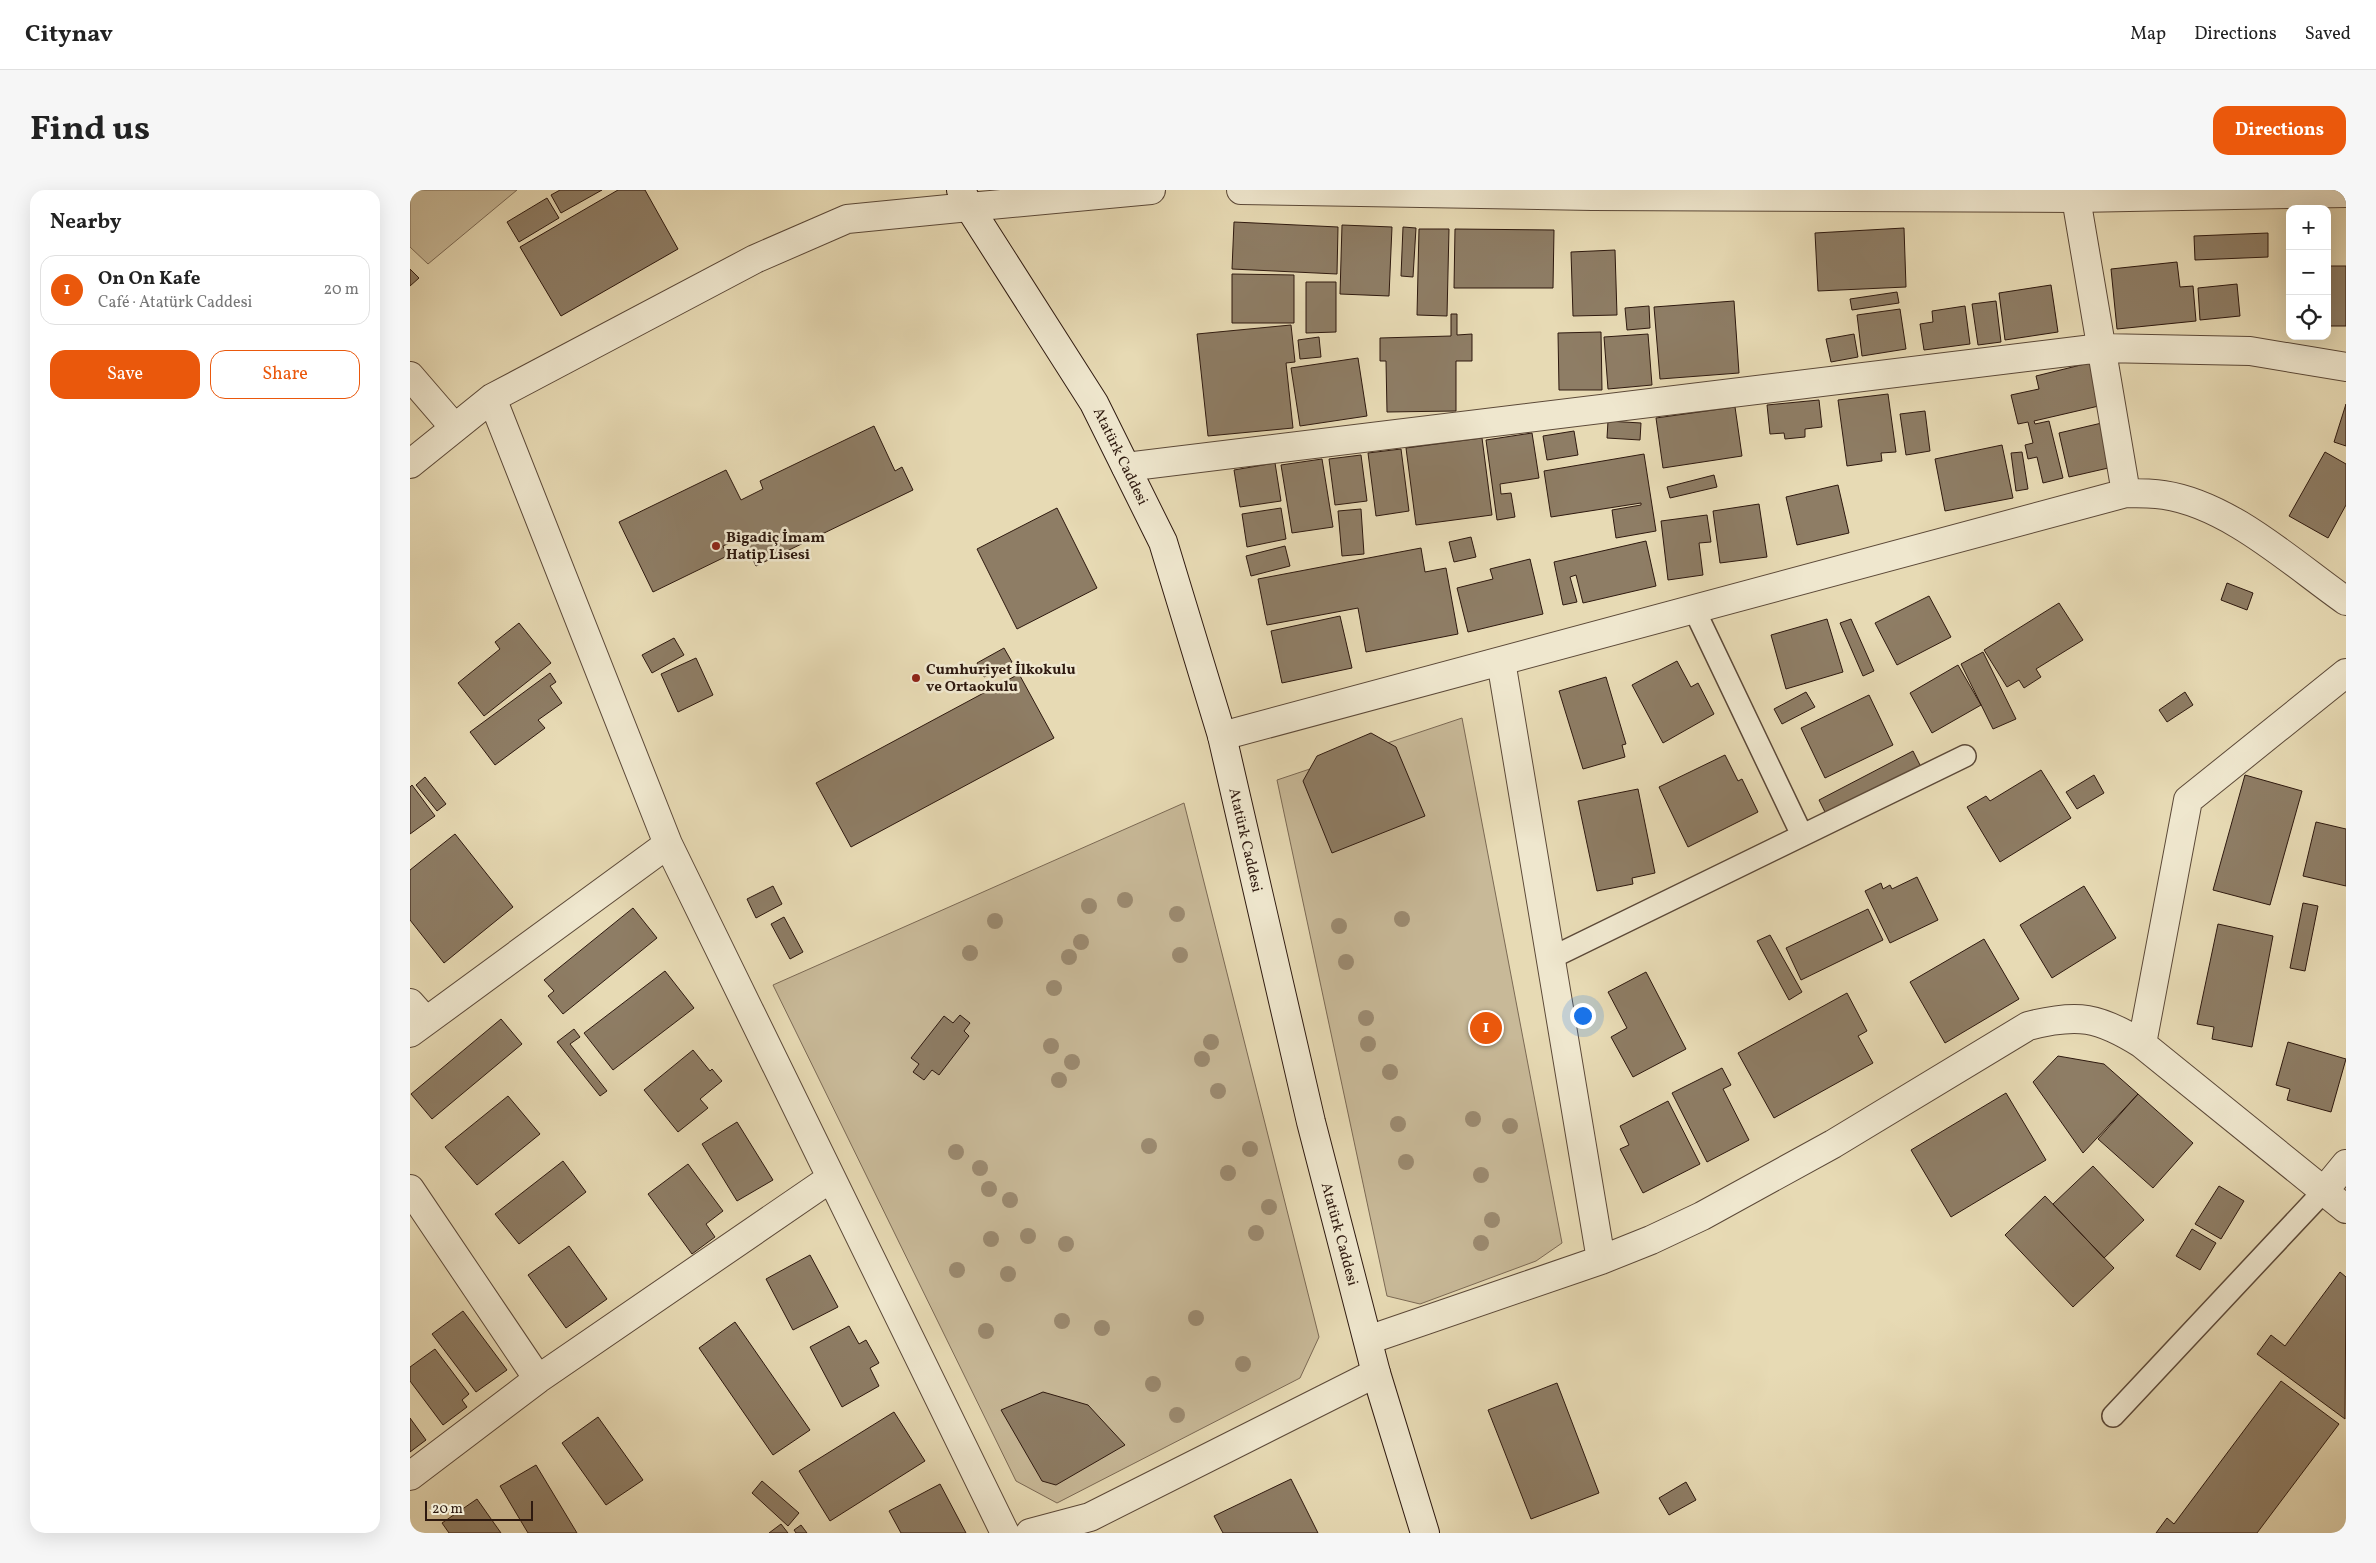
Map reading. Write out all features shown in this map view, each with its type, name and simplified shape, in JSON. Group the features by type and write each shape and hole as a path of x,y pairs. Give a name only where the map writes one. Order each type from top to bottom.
{"street":[{"path":"410,464 492,398 755,259 847,219 965,198 1151,190"},
{"path":"1241,190 1872,194 2346,193"},
{"path":"2075,194 2126,493"},
{"name":"Atatürk Caddesi","path":"965,198 1094,403 1163,542 1222,736 1311,1122 1376,1373 1426,1533"},
{"path":"1126,467 2101,348 2250,351 2346,366"},
{"path":"410,376 454,427"},
{"path":"492,398 668,844 1005,1533"},
{"path":"1222,736 2126,493 2164,494 2198,504 2233,520 2346,601"},
{"path":"1501,662 1601,1260"},
{"path":"2142,1044 2188,800 2346,673"},
{"path":"415,1019 668,844"},
{"path":"1368,1340 1601,1260 1651,1240 1702,1216 1832,1144 2028,1026 2057,1018 2088,1019 2115,1027 2142,1044 2323,1192 2346,1208"},
{"path":"2323,1192 2346,1164"},
{"path":"410,1476 538,1379 831,1178"},
{"path":"410,1189 538,1379"},
{"path":"1030,1533 1094,1525 1376,1373"}],"lane":[{"path":"1694,609 1802,835"},
{"path":"1551,958 1965,756"},
{"path":"2113,1416 2323,1192"}],"shaded area":[{"path":"410,190 517,190 428,264 410,247"},
{"path":"1462,718 1562,1243 1536,1261 1420,1304 1387,1296 1277,780"},
{"path":"1184,803 1319,1337 1300,1378 1057,1503 1016,1481 773,985"}],"building":[{"path":"560,190 602,190 561,213 551,195"},
{"path":"618,190 645,190 678,249 561,316 520,247"},
{"path":"547,198 559,218 519,242 507,222"},
{"path":"1234,222 1338,227 1337,274 1232,269"},
{"path":"1342,225 1392,227 1389,296 1340,294"},
{"path":"1403,227 1416,228 1413,277 1401,276"},
{"path":"1904,228 1906,287 1818,291 1815,233"},
{"path":"1419,229 1449,229 1447,316 1417,315"},
{"path":"1455,229 1554,230 1553,288 1454,288"},
{"path":"2268,233 2268,257 2195,260 2194,236"},
{"path":"1615,250 1617,315 1573,316 1571,252"},
{"path":"2177,262 2180,287 2193,286 2196,321 2117,329 2111,269"},
{"path":"2331,266 2346,266 2346,326 2331,326"},
{"path":"410,269 419,278 410,286"},
{"path":"1232,274 1294,275 1294,323 1232,323"},
{"path":"1306,282 1336,282 1336,332 1306,333"},
{"path":"2237,284 2240,316 2200,320 2198,288"},
{"path":"2051,285 2058,332 2005,340 1999,293"},
{"path":"1897,292 1899,303 1852,310 1850,299"},
{"path":"1734,301 1739,373 1660,379 1654,307"},
{"path":"1996,301 2001,342 1978,345 1972,304"},
{"path":"1649,306 1650,328 1627,330 1625,308"},
{"path":"1965,306 1970,344 1924,350 1920,324 1933,322 1932,311"},
{"path":"1900,309 1906,349 1862,356 1857,315"},
{"path":"1451,314 1457,314 1457,335 1472,334 1472,361 1456,361 1456,411 1387,412 1386,361 1380,361 1380,338 1451,336"},
{"path":"1291,325 1295,362 1286,363 1293,428 1208,436 1197,334"},
{"path":"1601,332 1602,390 1559,390 1558,333"},
{"path":"1648,334 1652,385 1608,389 1604,337"},
{"path":"1854,334 1858,357 1831,362 1826,339"},
{"path":"1319,337 1321,357 1300,359 1298,340"},
{"path":"1358,358 1367,416 1300,426 1291,368"},
{"path":"2093,362 2103,405 2034,421 2035,424 2049,421 2063,478 2043,483 2037,457 2028,459 2025,445 2033,443 2028,422 2018,424 2011,395 2039,389 2036,376"},
{"path":"1888,394 1896,452 1881,453 1882,461 1847,466 1838,400"},
{"path":"1819,400 1822,427 1805,429 1805,437 1785,439 1784,433 1770,434 1767,405"},
{"path":"2346,404 2346,446 2334,442"},
{"path":"1735,407 1742,456 1663,468 1656,418"},
{"path":"1925,411 1930,451 1906,455 1900,414"},
{"path":"1608,421 1641,423 1640,440 1607,438"},
{"path":"2106,422 2117,466 2069,477 2059,433"},
{"path":"874,426 895,471 902,467 913,490 756,566 742,537 723,546 727,556 653,592 619,522 726,470 741,500 763,489 760,481"},
{"path":"1574,431 1578,455 1547,460 1543,436"},
{"path":"1532,433 1539,478 1500,484 1501,494 1511,493 1515,517 1497,520 1486,440"},
{"path":"1482,438 1492,515 1416,525 1406,448"},
{"path":"2002,445 2013,498 1945,511 1935,459"},
{"path":"1401,449 1409,511 1376,516 1368,453"},
{"path":"2022,452 2028,489 2016,491 2011,453"},
{"path":"2325,452 2346,464 2346,505 2328,538 2289,516"},
{"path":"1644,454 1656,531 1616,538 1612,510 1641,505 1641,503 1551,517 1544,471"},
{"path":"1361,455 1367,501 1335,505 1329,459"},
{"path":"1322,459 1333,527 1292,533 1281,465"},
{"path":"1275,463 1281,501 1240,507 1234,470"},
{"path":"1714,475 1717,487 1670,498 1667,487"},
{"path":"1838,485 1849,533 1797,545 1786,497"},
{"path":"1759,504 1767,557 1720,563 1713,511"},
{"path":"1057,508 1097,588 1017,629 977,549"},
{"path":"1281,508 1286,539 1247,547 1242,514"},
{"path":"1361,509 1364,554 1342,556 1338,511"},
{"path":"1707,515 1711,542 1699,543 1703,575 1668,580 1661,521"},
{"path":"1471,537 1476,557 1454,562 1449,542"},
{"path":"1646,541 1656,586 1583,603 1576,575 1570,577 1577,602 1563,605 1554,562"},
{"path":"1285,546 1290,566 1251,576 1246,556"},
{"path":"1421,548 1425,572 1446,568 1458,634 1366,652 1358,608 1267,625 1258,579"},
{"path":"1530,559 1543,614 1468,632 1457,588 1493,579 1490,569"},
{"path":"2227,583 2253,593 2247,610 2221,600"},
{"path":"1929,596 1951,637 1897,665 1875,623"},
{"path":"2059,603 2083,640 2036,669 2041,677 2024,688 2019,680 2007,687 1984,650"},
{"path":"1340,616 1352,668 1282,683 1271,631"},
{"path":"1827,619 1843,672 1786,689 1771,635"},
{"path":"1851,619 1874,671 1863,676 1840,623"},
{"path":"519,623 551,663 484,716 458,683 500,649 495,642"},
{"path":"674,638 684,655 652,673 642,655"},
{"path":"1004,648 1012,662 984,677 977,663"},
{"path":"1983,652 2016,719 1993,729 1961,664"},
{"path":"696,658 713,695 678,712 661,674"},
{"path":"1677,661 1691,687 1698,683 1714,714 1663,743 1632,685"},
{"path":"1958,665 1981,705 1932,733 1910,693"},
{"path":"550,673 556,682 550,686 562,703 538,720 545,728 495,765 470,732"},
{"path":"1019,674 1054,738 851,847 816,783"},
{"path":"1606,677 1626,744 1622,745 1625,757 1583,769 1559,691"},
{"path":"1806,692 1815,707 1782,724 1774,709"},
{"path":"2185,692 2193,705 2167,722 2159,710"},
{"path":"1869,695 1893,745 1825,778 1801,728"},
{"path":"1371,733 1396,747 1425,816 1332,853 1303,781 1317,756"},
{"path":"1913,751 1922,769 1828,818 1819,800"},
{"path":"1725,755 1738,781 1742,779 1758,812 1688,847 1659,787"},
{"path":"2041,770 2071,818 2000,862 1967,807 1986,796 1990,801"},
{"path":"2094,775 2104,793 2077,809 2066,792"},
{"path":"2245,775 2302,791 2270,905 2213,890"},
{"path":"425,777 446,804 437,811 416,785"},
{"path":"412,785 435,816 410,834 410,787"},
{"path":"1638,789 1655,873 1632,878 1633,884 1597,891 1578,801"},
{"path":"2316,822 2346,829 2346,886 2303,876"},
{"path":"455,834 513,907 444,963 410,920 410,870"},
{"path":"1917,877 1938,920 1890,943 1865,891 1881,883 1883,889 1890,885 1892,889"},
{"path":"773,886 782,904 756,918 747,899"},
{"path":"2084,886 2116,938 2052,978 2020,925"},
{"path":"2303,903 2318,906 2305,971 2290,968"},
{"path":"633,908 657,938 563,1014 548,996 554,991 544,980"},
{"path":"1868,909 1883,940 1801,980 1786,948"},
{"path":"784,917 803,952 790,959 771,924"},
{"path":"2218,924 2273,936 2252,1047 2212,1039 2214,1027 2197,1024"},
{"path":"1770,935 1802,992 1789,1000 1757,941"},
{"path":"1984,939 2019,999 1945,1043 1910,982"},
{"path":"665,971 694,1008 613,1070 584,1033"},
{"path":"1646,972 1686,1049 1633,1077 1611,1037 1627,1028 1608,992"},
{"path":"1847,993 1867,1031 1858,1036 1873,1063 1774,1118 1738,1053"},
{"path":"960,1015 970,1023 964,1031 969,1036 939,1075 932,1070 924,1080 913,1072 919,1064 911,1058 944,1016 953,1023"},
{"path":"501,1019 522,1044 432,1119 411,1094"},
{"path":"574,1029 580,1037 570,1044 607,1091 600,1096 557,1042"},
{"path":"2288,1042 2346,1059 2331,1112 2287,1100 2290,1089 2276,1085"},
{"path":"693,1050 710,1071 712,1069 722,1081 700,1099 708,1108 678,1132 644,1090"},
{"path":"2058,1056 2104,1064 2138,1094 2083,1153 2033,1082"},
{"path":"1722,1068 1731,1085 1723,1089 1749,1140 1707,1162 1672,1093"},
{"path":"2006,1093 2046,1160 1951,1217 1911,1150"},
{"path":"2138,1094 2193,1143 2153,1188 2098,1139"},
{"path":"508,1096 540,1134 477,1185 445,1147"},
{"path":"1668,1101 1700,1164 1643,1193 1620,1149 1629,1145 1620,1126"},
{"path":"737,1122 773,1180 737,1201 702,1144"},
{"path":"563,1161 586,1192 519,1244 495,1214"},
{"path":"688,1164 723,1211 706,1224 715,1237 692,1254 648,1194"},
{"path":"2093,1166 2144,1220 2104,1258 2053,1204"},
{"path":"2219,1186 2244,1201 2221,1239 2195,1224"},
{"path":"2045,1196 2114,1268 2073,1307 2005,1235"},
{"path":"2192,1229 2216,1243 2200,1270 2176,1256"},
{"path":"569,1246 607,1299 566,1328 528,1275"},
{"path":"810,1255 838,1307 793,1330 766,1279"},
{"path":"2340,1272 2346,1277 2345,1419 2257,1354 2271,1335 2285,1346"},
{"path":"463,1311 507,1370 476,1392 432,1334"},
{"path":"735,1322 810,1430 773,1455 699,1348"},
{"path":"849,1326 859,1344 866,1340 879,1363 870,1368 879,1386 842,1407 810,1347"},
{"path":"435,1349 469,1394 462,1400 467,1407 443,1425 410,1381 410,1367"},
{"path":"2281,1381 2339,1424 2257,1533 2156,1533 2167,1518 2174,1524"},
{"path":"1557,1383 1599,1493 1531,1519 1488,1410"},
{"path":"1043,1392 1088,1405 1125,1445 1056,1485 1042,1481 1001,1410"},
{"path":"894,1412 925,1461 830,1521 799,1471"},
{"path":"598,1417 643,1480 606,1505 562,1443"},
{"path":"410,1418 426,1440 410,1452"},
{"path":"536,1465 577,1533 528,1533 500,1486"},
{"path":"1291,1479 1318,1533 1223,1533 1214,1516"},
{"path":"762,1481 799,1513 788,1526 752,1493"},
{"path":"1686,1482 1696,1500 1669,1515 1659,1498"},
{"path":"940,1484 966,1533 901,1533 889,1511"},
{"path":"477,1499 501,1533 449,1533 442,1523"},
{"path":"781,1524 788,1533 769,1533"},
{"path":"801,1525 807,1533 796,1533 794,1530"}],"place":[{"name":"Bigadiç İmam Hatip Lisesi","path":"716,546"},
{"name":"Cumhuriyet İlkokulu ve Ortaokulu","path":"916,678"},
{"name":"On On Kafe","path":"1486,1028"}]}
